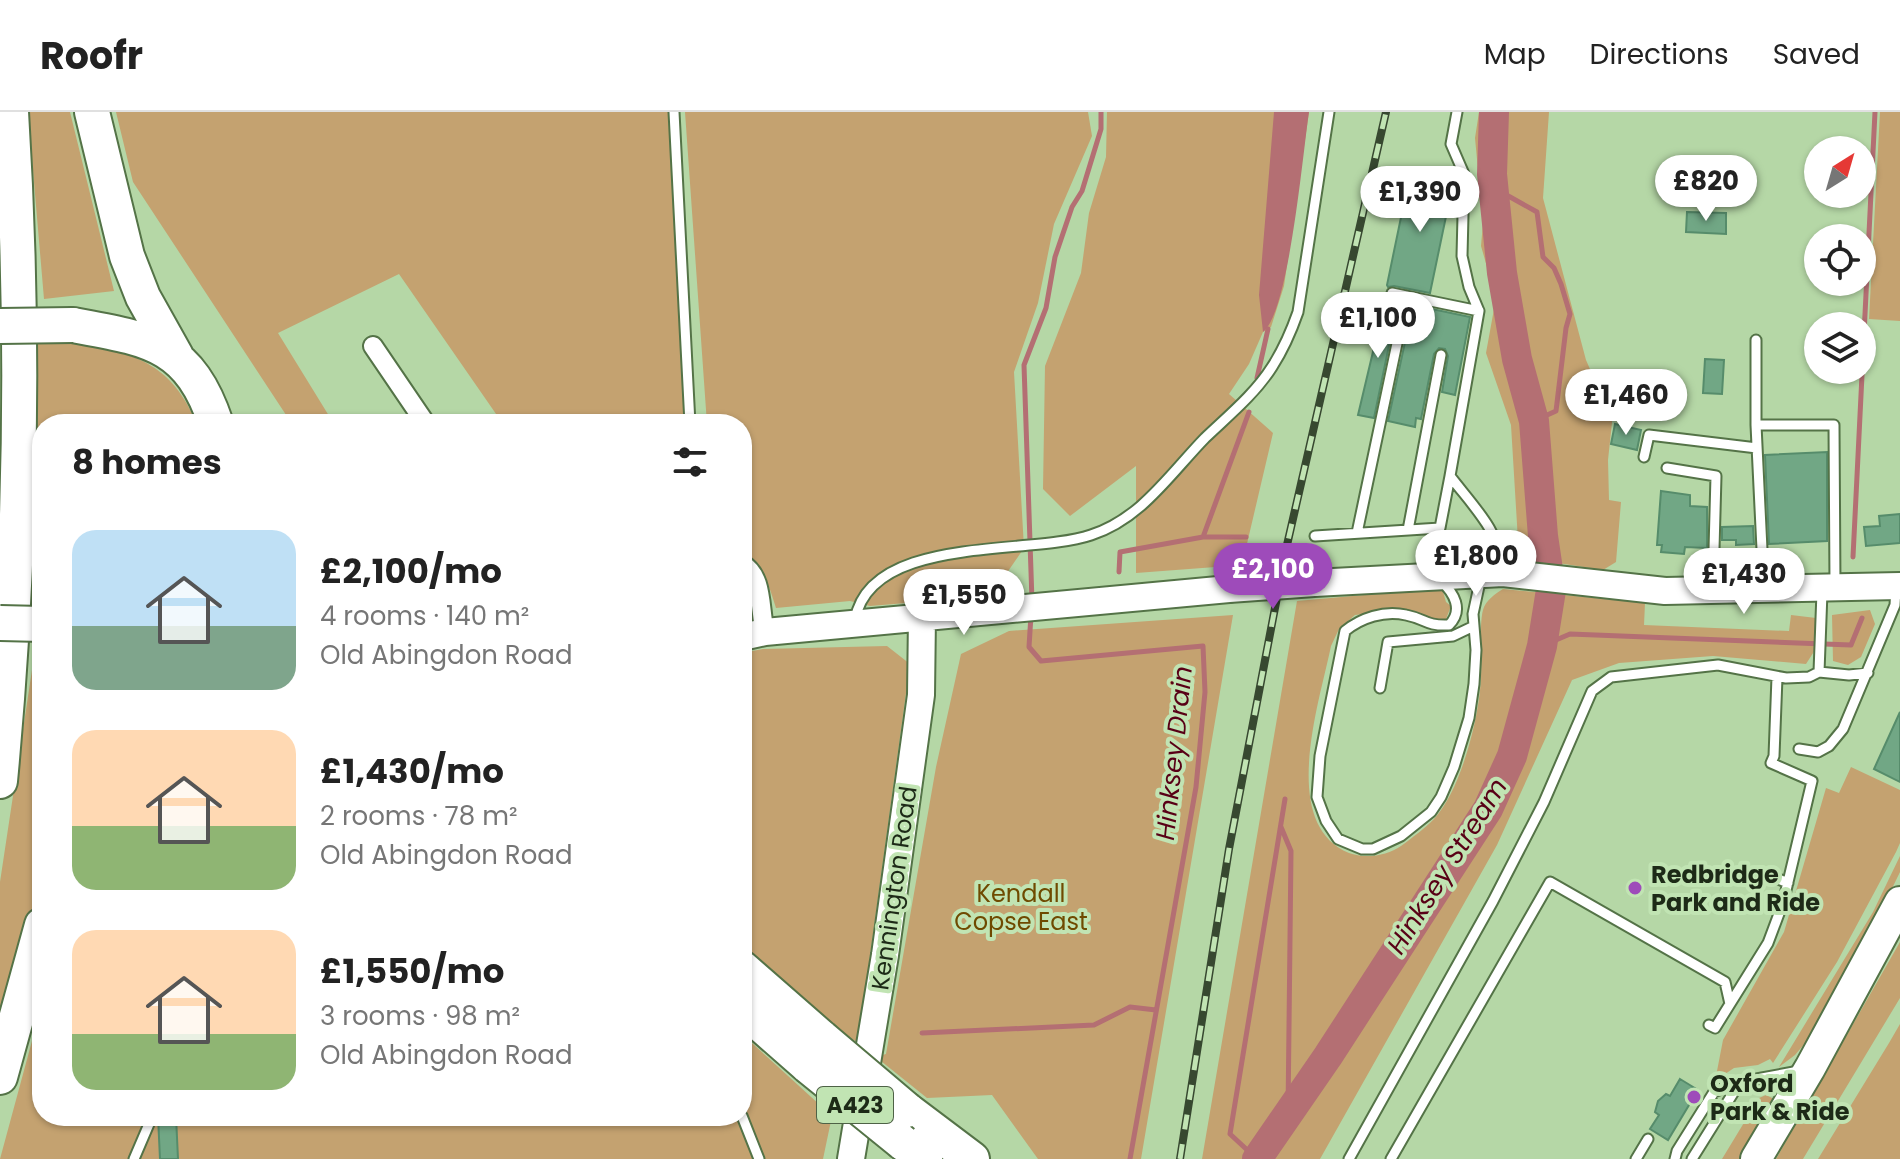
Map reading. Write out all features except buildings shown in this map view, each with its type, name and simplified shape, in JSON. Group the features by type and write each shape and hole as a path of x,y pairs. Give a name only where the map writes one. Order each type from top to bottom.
{"highway":[{"path":"0,781 18,500 19,359 11,112"},
{"path":"92,112 127,256 143,297 211,414"},
{"path":"0,326 73,325 128,335 186,367 230,414"},
{"path":"0,623 32,624"},
{"path":"0,1077 32,961"},
{"name":"A423","path":"752,980 815,1052 906,1146"},
{"name":"A423","path":"752,1014 815,1052 847,1099 906,1146 972,1159"}],"main road":[{"path":"1756,1159 1794,1078 1900,902"}],"street":[{"path":"373,346 419,414"},
{"path":"752,573 758,584 754,634 1229,589 1500,573 1665,591 1760,591 1898,585"},
{"name":"Kennington Road","path":"851,1159 885,955 921,695 922,616"}],"lane":[{"path":"674,112 689,414"},
{"path":"855,624 857,610 870,587 885,574 932,558 1091,536 1126,518 1150,500 1181,462 1271,369 1288,338 1298,312 1329,112"},
{"path":"1315,536 1440,528 1479,311 1462,256 1464,174 1451,144 1457,112"},
{"path":"1392,293 1479,311"},
{"path":"1357,533 1407,296"},
{"path":"1756,340 1756,425 1763,570 1760,591"},
{"path":"1408,530 1441,355"},
{"path":"1756,425 1834,425 1829,588 1822,615 1819,672"},
{"path":"1644,457 1649,435 1757,448"},
{"path":"1667,468 1716,476 1714,549 1717,591"},
{"path":"1433,576 1453,592 1457,606 1455,620 1449,625 1431,626 1405,615 1381,614 1358,620 1345,631 1320,756 1317,797 1326,821 1338,839 1351,846 1373,849 1401,836 1431,812 1441,797 1469,718 1474,684 1473,614 1500,573 1499,544 1485,520 1450,476"},
{"path":"1799,749 1818,752 1829,746 1843,729 1895,605 1898,585"},
{"path":"1449,625 1453,636"},
{"path":"1380,688 1388,642 1453,636 1474,626"},
{"path":"1349,1159 1501,887 1544,802 1592,691 1611,677 1718,665 1777,677 1809,677 1819,672 1868,673"},
{"path":"1709,1025 1715,1028 1768,943 1788,883 1812,781 1771,763 1774,756 1777,677"},
{"path":"1771,876 1788,883"},
{"path":"1391,1159 1550,882 1725,982 1730,1004"},
{"path":"1675,1159 1714,1092 1740,1082 1794,1078"},
{"path":"1692,1159 1740,1082"},
{"path":"134,1159 148,1126"},
{"path":"746,1126 759,1159"},
{"path":"1636,1159 1648,1139"}],"green space":[{"path":"28,112 70,112 114,291 44,299"},
{"path":"116,112 668,112 684,414 496,414 399,274 278,333 328,414 285,414 133,182"},
{"path":"685,112 1088,112 1092,136 1054,224 1038,303 1014,372 1024,548 991,596 870,606 850,601 776,608 768,584 752,561 752,414 706,414"},
{"path":"1107,112 1309,112 1284,286 1271,327 1263,332 1249,364 1229,394 1273,433 1242,565 1136,573 1136,466 1070,516 1043,489 1045,366 1081,273 1089,213 1106,157"},
{"path":"1479,112 1549,112 1543,198 1586,360 1596,383 1616,385 1608,460 1609,500 1621,502 1616,562 1603,570 1519,557 1511,425 1486,353 1496,298 1481,246 1483,223 1475,138"},
{"path":"1880,112 1900,112 1900,321 1876,319 1876,312 1869,312 1870,296 1876,296"},
{"path":"81,343 137,358 165,376 192,414 33,414 34,344"},
{"path":"1442,588 1446,602 1451,606 1446,619 1432,622 1405,609 1355,615 1339,629 1331,646 1313,728 1309,789 1315,816 1327,838 1349,853 1369,856 1395,849 1427,826 1444,806 1467,752 1477,711 1483,610 1488,600 1503,589 1645,603 1644,625 1789,631 1791,615 1816,618 1815,650 1806,664 1713,656 1619,663 1572,680 1497,845 1320,1159 1202,1159 1297,601"},
{"path":"1870,610 1875,624 1861,657 1848,665 1833,661 1832,615"},
{"name":"Kendall Copse East","path":"1233,615 1141,1159 1038,1159 992,1095 927,1098 876,1057 886,1054 936,767 961,654 1009,631"},
{"path":"887,646 910,664 858,1043 809,1008 752,957 752,651"},
{"path":"32,670 32,909 0,1030 0,882"},
{"path":"1851,767 1900,790 1900,843 1896,852 1837,962 1773,1063 1770,1059 1758,1065 1734,1068 1710,1084 1717,1071 1723,1040 1784,932 1826,788 1839,793"},
{"path":"1900,856 1900,872 1882,909 1812,1035 1795,1055 1779,1067 1873,912"},
{"path":"1900,942 1900,998 1803,1159 1776,1159"},
{"path":"1900,1024 1900,1159 1818,1159 1889,1043"},
{"path":"32,1041 32,1126 752,1126 752,1043 832,1116 823,1159 0,1159"},
{"path":"1766,1095 1778,1101 1742,1159 1722,1159 1759,1098"}],"shaded area":[{"path":"1274,112 1309,112 1287,264 1272,319 1263,332 1259,295"}],"waterway":[{"name":"Hinksey Drain","path":"1032,601 1024,365 1046,308 1055,257 1072,207 1082,191 1101,129 1101,112"},
{"name":"Hinksey Stream","path":"1257,1159 1328,1056 1488,809 1512,756 1542,646 1551,590 1543,536 1534,421 1517,359 1502,273 1492,174 1494,112"},
{"path":"1853,557 1875,112"},
{"path":"1494,188 1537,212 1543,257 1554,268 1570,314 1556,411 1534,421"},
{"path":"1257,378 1268,329"},
{"path":"1119,572 1120,552 1203,537 1249,412"},
{"path":"1203,537 1246,537"},
{"name":"Hinksey Drain","path":"1031,615 1029,647 1041,661 1203,646 1205,692 1196,787 1130,1159"},
{"path":"1542,646 1570,634 1851,645 1862,618"},
{"path":"1257,1159 1230,1134 1285,799"},
{"path":"1281,827 1291,851 1288,1114"},
{"path":"922,1033 1094,1025 1130,1007 1156,1010"}],"railway":[{"path":"1180,1159 1229,849 1287,545 1386,112"}],"place":[{"name":"Redbridge Park and Ride","path":"1635,888"},
{"name":"Oxford Park & Ride","path":"1694,1097"}]}
